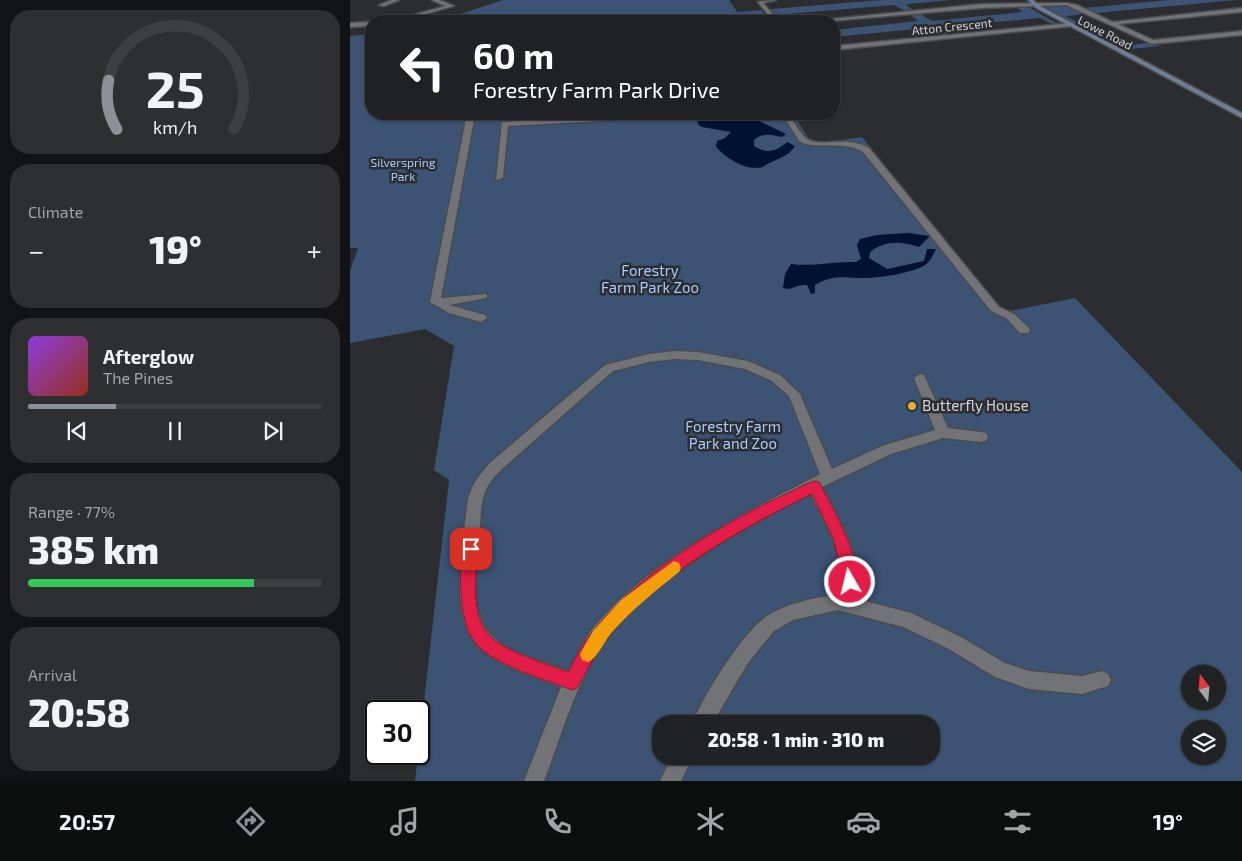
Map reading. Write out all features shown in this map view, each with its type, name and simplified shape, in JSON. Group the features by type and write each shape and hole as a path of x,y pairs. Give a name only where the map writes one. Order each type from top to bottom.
{"street":[{"path":"382,5 397,0"},
{"path":"417,15 451,6 434,0"},
{"path":"771,15 760,2 774,0"},
{"path":"840,19 1030,2 1071,4 1152,42 1242,33"},
{"name":"Lowe Road","path":"1030,2 1069,25 1242,116"},
{"path":"1111,23 1240,11"},
{"path":"350,25 365,24"},
{"name":"Atton Crescent","path":"840,47 1069,25"},
{"path":"1192,38 1209,44 1200,37"},
{"path":"435,302 470,120"},
{"path":"499,178 505,124 540,120"},
{"path":"789,120 803,140 807,142 818,144 847,142 861,145 995,309 1010,316 1024,330"},
{"path":"435,302 455,301 482,296"},
{"path":"435,302 454,311 482,318"},
{"path":"572,682 506,655 486,643 474,626 469,605 468,586 477,493 497,463 512,453 609,368 649,358 682,355 724,360 763,370 784,383 794,394 846,558 850,582 838,602"},
{"path":"920,378 943,432"},
{"path":"534,781 572,682 598,636 626,605 661,577 700,549 752,517 887,450 943,432 981,437"},
{"path":"707,715 739,662 768,625 786,615 838,602 855,608 905,619 954,643 1001,671 1029,680 1082,685 1102,680"},
{"path":"670,781 678,765"}],"green space":[{"path":"503,0 729,0 737,12 761,10 765,15 457,15"},
{"path":"882,0 952,0 908,4 906,5 915,11 907,12 894,5 775,15 771,9"},
{"path":"1168,0 1237,0 1096,13 1084,8"},
{"path":"1067,5 1087,14 1065,16 1123,46 1147,43 1161,46 1123,50 1040,6"},
{"path":"1015,6 1028,7 1060,25 1054,25 1040,18 941,27 939,28 952,37 943,38 926,28 840,36 840,29 918,21 908,13 917,12 932,21 1022,12"},
{"name":"Forestry Farm Park and Zoo","path":"365,35 365,120 797,120 812,144 862,137 1004,312 1075,298 1242,472 1242,781 415,781 417,765 430,765 430,700 424,700 449,480 434,470 454,346 425,329 350,343 350,271 358,248 350,248 350,36"}],"shaded area":[{"path":"697,120 757,120 786,134 782,137 768,135 757,137 754,140 754,146 758,149 771,151 787,142 795,146 788,154 763,167 744,166 726,156 716,147 717,141 725,138 731,132 702,127 698,124"},
{"path":"908,233 930,236 919,247 900,243 881,245 870,252 869,258 887,269 924,261 927,249 936,249 928,262 920,268 882,277 841,277 829,279 815,285 815,293 811,294 807,285 799,285 789,289 783,288 785,274 791,264 808,265 856,262 861,259 857,245 860,239 877,235"}],"slow traffic":[{"path":"588,654 598,636 626,605 674,568"}],"place":[{"name":"Butterfly House","path":"912,406"}],"route":[{"path":"471,549 468,586 469,605 474,626 486,643 506,655 572,682 598,636 626,605 700,549 752,517 814,486 841,540 850,582"}],"park label":[{"name":"Silverspring Park","path":"403,170"},
{"name":"Forestry Farm Park Zoo","path":"650,280"}]}
